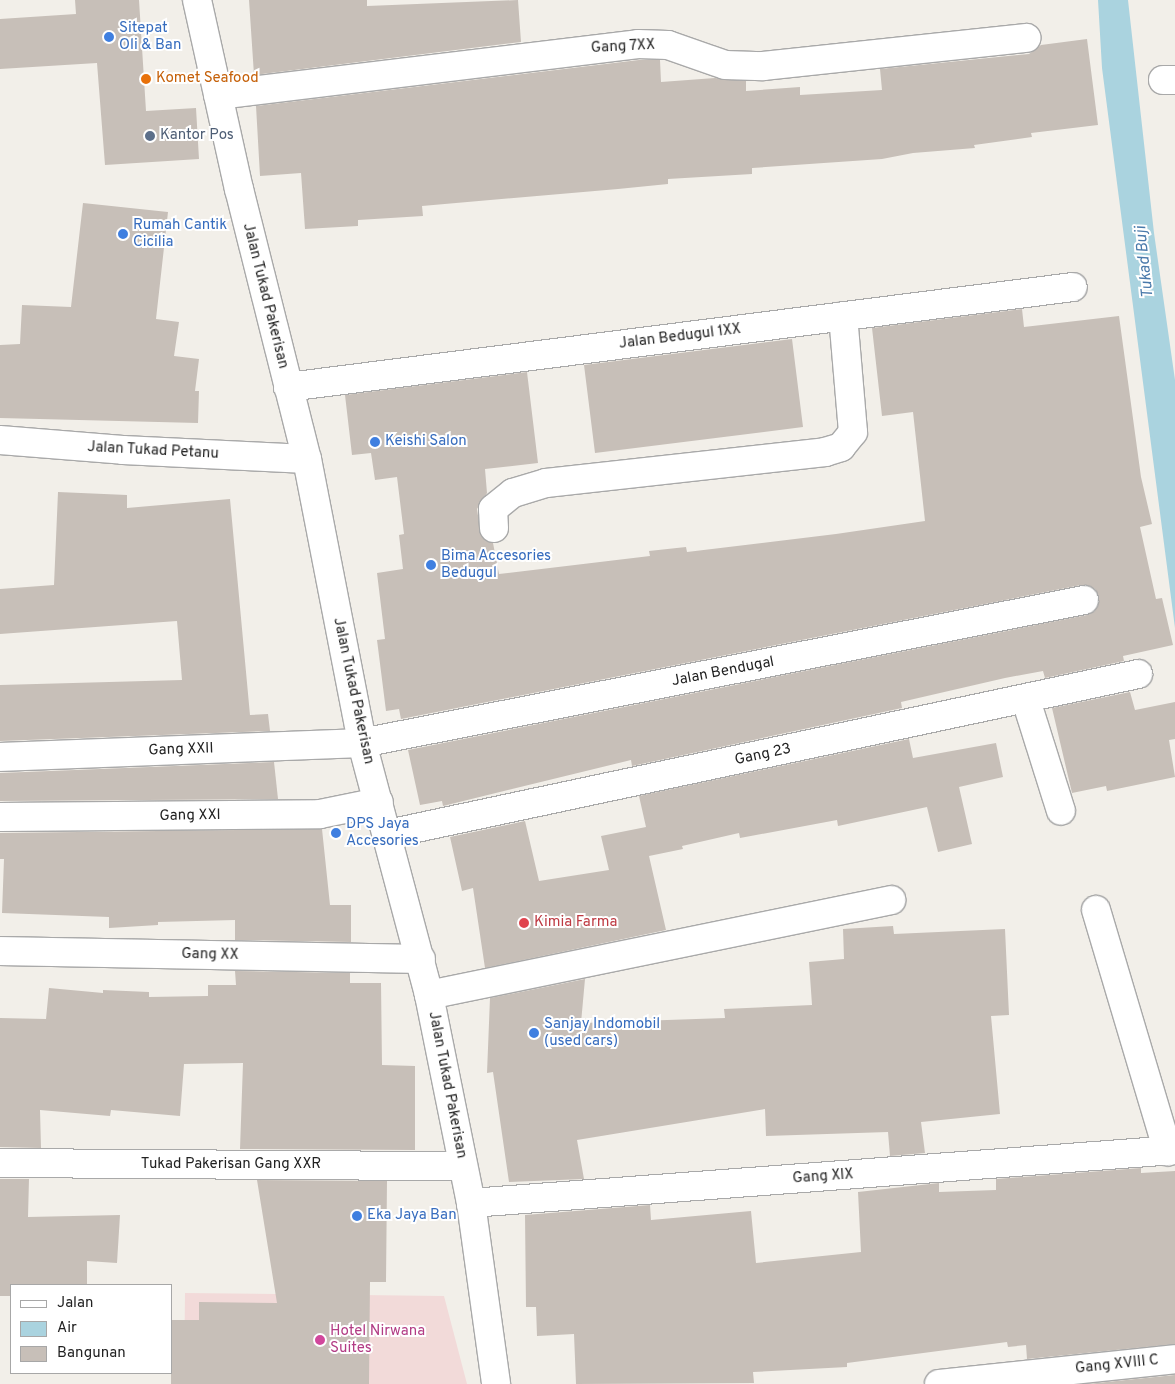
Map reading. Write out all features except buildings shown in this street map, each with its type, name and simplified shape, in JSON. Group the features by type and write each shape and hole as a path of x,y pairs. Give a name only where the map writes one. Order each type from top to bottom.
{"street":[{"name":"Jalan Tukad Pakerisan","path":"197,0 218,95 307,459 362,743 388,834 429,995 471,1203 496,1384"},
{"name":"Gang 7XX","path":"218,95 638,44 668,45 725,65 763,66 1027,38"},
{"name":"Jalan Bedugul 1XX","path":"288,387 1073,287"},
{"path":"494,528 493,508 513,493 546,483 816,453 841,447 853,432 843,316"},
{"name":"Jalan Tukad Petanu","path":"0,440 124,450 307,459"},
{"name":"Jalan Bendugal","path":"362,743 1084,600"},
{"name":"Gang 23","path":"388,834 1026,700 1138,674"},
{"path":"1026,700 1061,811"},
{"name":"Gang XXII","path":"0,757 362,743"},
{"name":"Gang XXI","path":"0,817 320,814 379,802"},
{"path":"429,995 891,900"},
{"path":"1096,910 1171,1150"},
{"name":"Gang XX","path":"0,951 421,959"},
{"name":"Gang XIX","path":"471,1203 1171,1150"},
{"name":"Tukad Pakerisan Gang XXR","path":"0,1164 462,1166"},
{"name":"Gang XVIII C","path":"939,1384 1175,1359"}],"shaded area":[{"name":"Hotel Nirwana Suites","path":"185,1293 444,1296 467,1384 184,1384"}],"water":[{"name":"Tukad Buji","path":"1098,0 1128,0 1154,233 1175,380 1175,628 1102,68"}],"place":[{"name":"Sitepat Oli & Ban","path":"109,37"},
{"name":"Komet Seafood","path":"146,79"},
{"name":"Kantor Pos","path":"150,136"},
{"name":"Rumah Cantik Cicilia","path":"123,234"},
{"name":"Keishi Salon","path":"375,442"},
{"name":"Bima Accesories Bedugul","path":"431,565"},
{"name":"DPS Jaya Accesories","path":"336,833"},
{"name":"Kimia Farma","path":"524,923"},
{"name":"Sanjay Indomobil (used cars)","path":"534,1033"},
{"name":"Eka Jaya Ban","path":"357,1216"},
{"name":"Hotel Nirwana Suites","path":"320,1340"}]}
